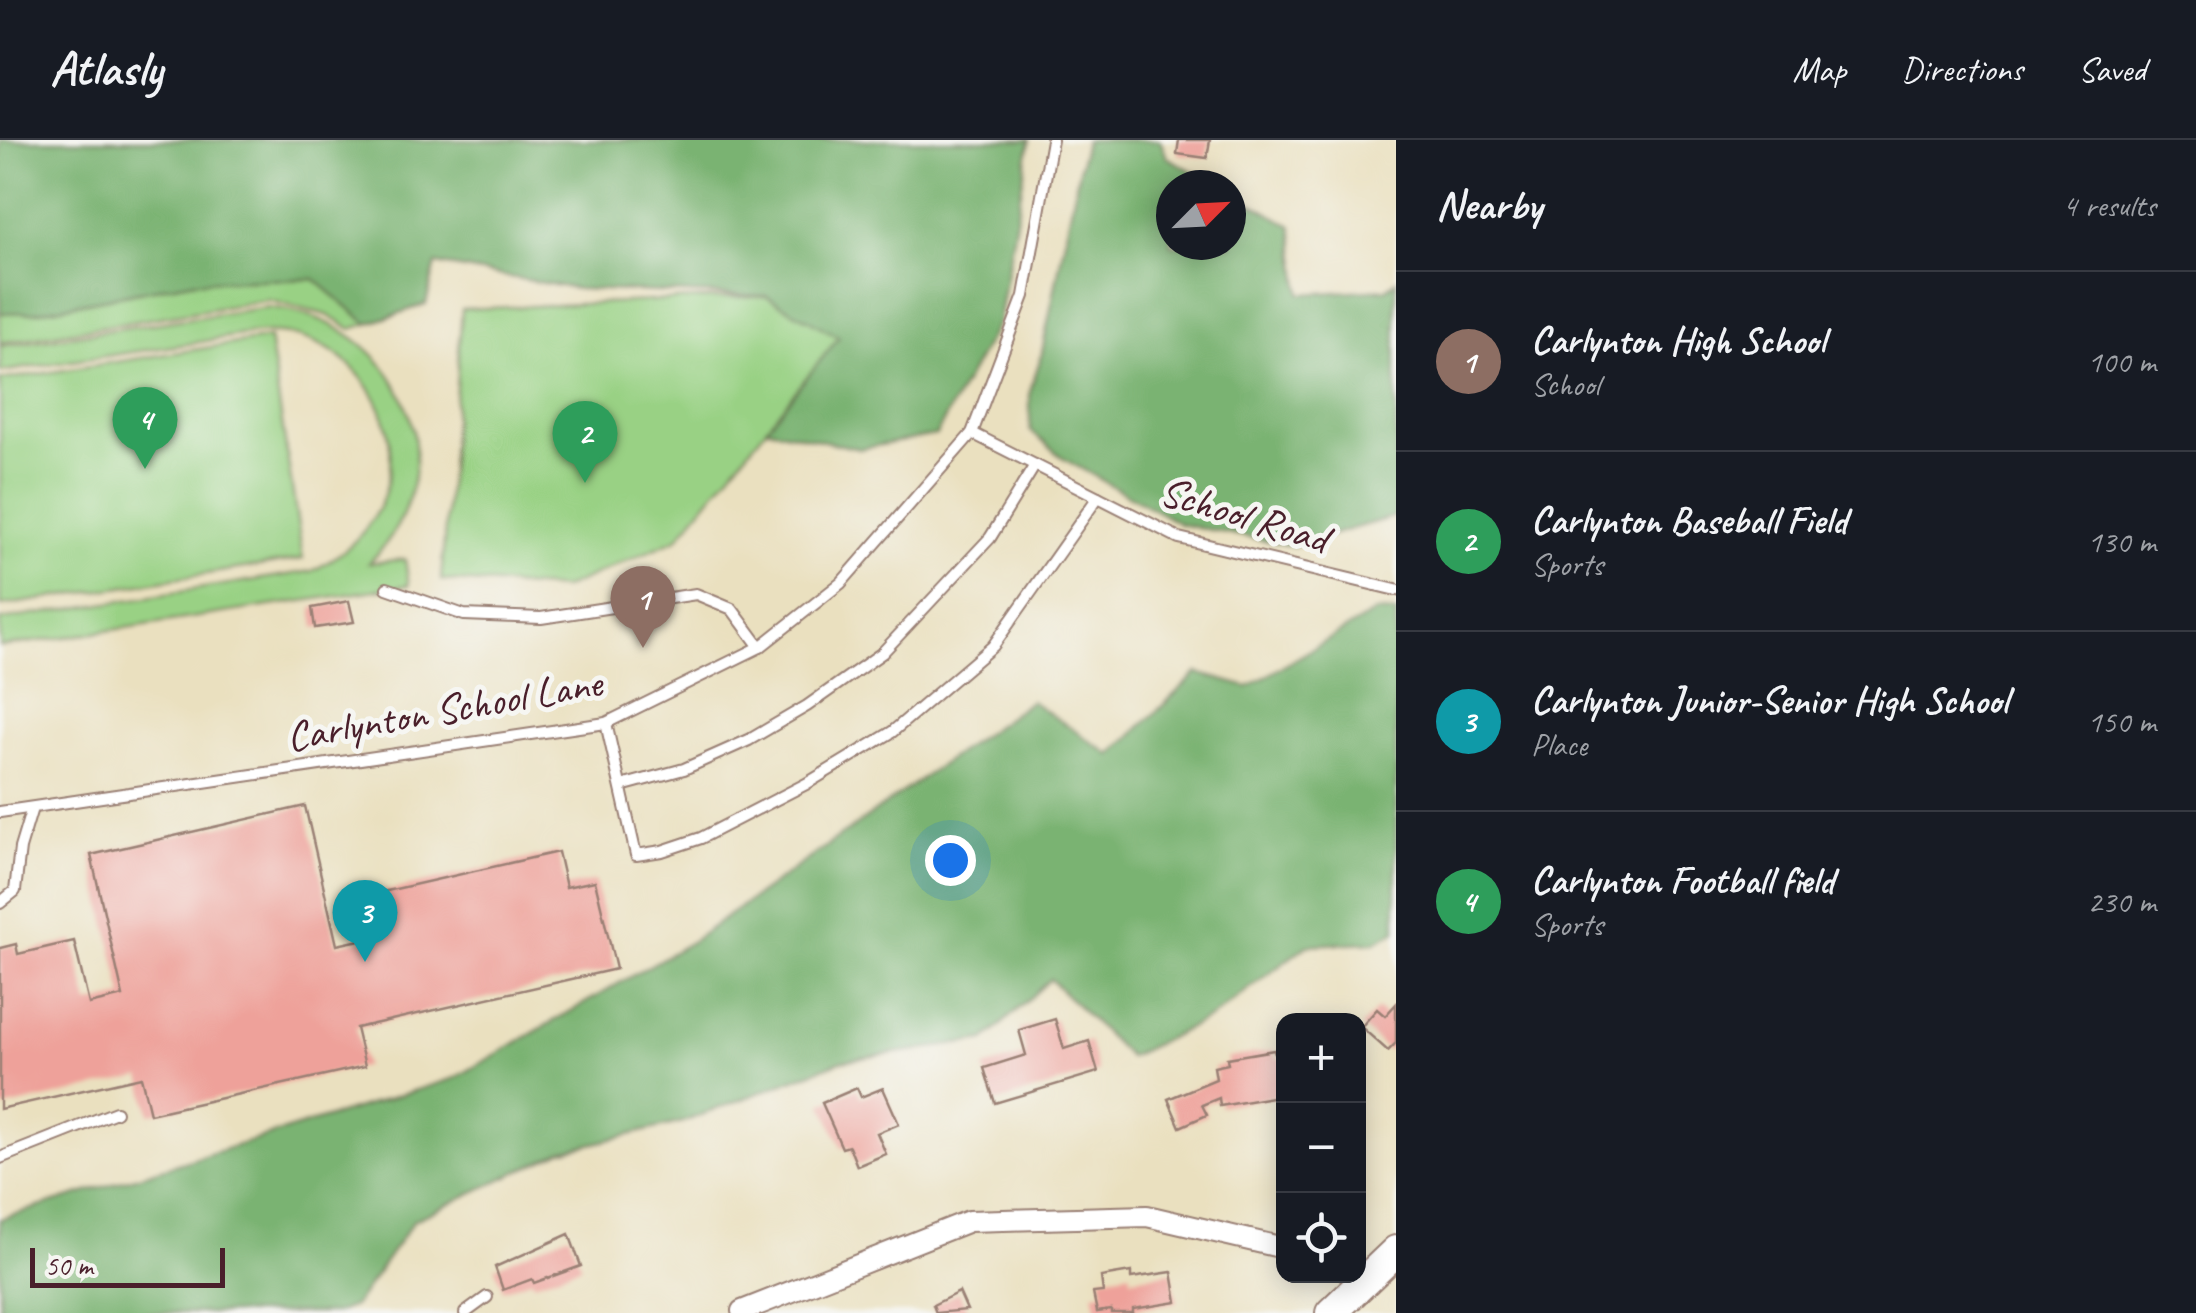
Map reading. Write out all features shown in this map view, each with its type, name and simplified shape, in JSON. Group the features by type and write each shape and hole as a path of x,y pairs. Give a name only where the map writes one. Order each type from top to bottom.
{"street":[{"path":"742,1312 970,1221 1147,1216 1276,1246"},
{"path":"1330,1313 1377,1262"}],"lane":[{"name":"Carlynton School Lane","path":"0,812 606,722 760,648 841,583 972,433 1024,296 1052,140"},
{"name":"School Road","path":"972,433 1179,538 1396,590"},
{"path":"621,786 684,769 749,740 807,706 882,653 990,538 1035,465"},
{"path":"606,722 636,855 701,838 806,784 892,732 993,646 1098,497"},
{"path":"387,588 464,615 541,618 696,594 732,609 760,648"},
{"path":"0,903 15,891 20,848 32,808"},
{"path":"0,1158 116,1112"},
{"path":"466,1313 487,1297"}],"green space":[{"path":"0,140 1030,140 998,322 936,435 859,449 766,428 839,337 766,296 577,289 436,264 426,304 368,324 314,279 195,281 35,312 0,313"},
{"path":"1085,140 1160,140 1167,157 1191,170 1156,170 1156,260 1246,260 1246,200 1292,226 1301,294 1387,289 1396,280 1396,516 1293,546 1180,524 1064,459 1030,431 1030,391 1041,357"},
{"path":"315,279 368,324 351,329 327,315 268,300 0,343 0,313 35,312 195,281"},
{"path":"766,296 840,337 677,539 563,589 441,580 462,309"},
{"path":"268,307 315,317 354,338 384,367 405,402 415,442 413,483 398,524 369,563 405,559 409,585 0,647 0,620 312,571 341,553 365,529 387,484 390,443 385,421 364,380 330,350 309,340 287,334 250,334 0,372 0,346"},
{"path":"269,338 303,559 0,606 0,380"},
{"path":"1375,612 1396,613 1396,931 1375,942 1307,945 1212,1017 1129,1057 1050,979 985,1040 841,1061 683,1122 562,1151 414,1220 354,1306 336,1313 0,1313 0,1219 455,1078 694,940 1031,701 1111,755 1197,673 1248,687"}],"building":[{"path":"1179,140 1210,140 1207,158 1177,154"},
{"path":"349,601 354,622 315,628 312,608"},
{"path":"305,806 337,945 374,937 365,896 558,852 566,887 595,881 616,969 356,1028 365,1066 150,1114 141,1077 0,1109 0,948 16,944 18,954 74,941 89,1004 123,996 91,855"},
{"path":"1396,1004 1396,1043 1388,1051 1366,1031 1366,1021 1377,1009 1385,1016"},
{"path":"1055,1019 1064,1049 1089,1041 1098,1072 995,1103 984,1068 1026,1055 1019,1030"},
{"path":"1274,1050 1276,1096 1220,1106 1219,1098 1202,1105 1207,1115 1180,1127 1168,1099 1216,1079 1214,1067 1228,1064 1227,1058"},
{"path":"857,1088 861,1097 883,1088 899,1124 877,1133 886,1154 857,1166 849,1146 842,1148 822,1103"},
{"path":"569,1234 581,1266 503,1290 495,1267"},
{"path":"1131,1272 1131,1278 1172,1272 1177,1302 1133,1309 1133,1313 1097,1312 1093,1293 1103,1292 1101,1277"},
{"path":"959,1292 967,1310 936,1313 933,1305"}],"place":[{"name":"Carlynton Football field","path":"145,469"},
{"name":"Carlynton Baseball Field","path":"585,483"},
{"name":"Carlynton High School","path":"643,648"},
{"name":"Carlynton Junior-Senior High School","path":"365,962"}]}
